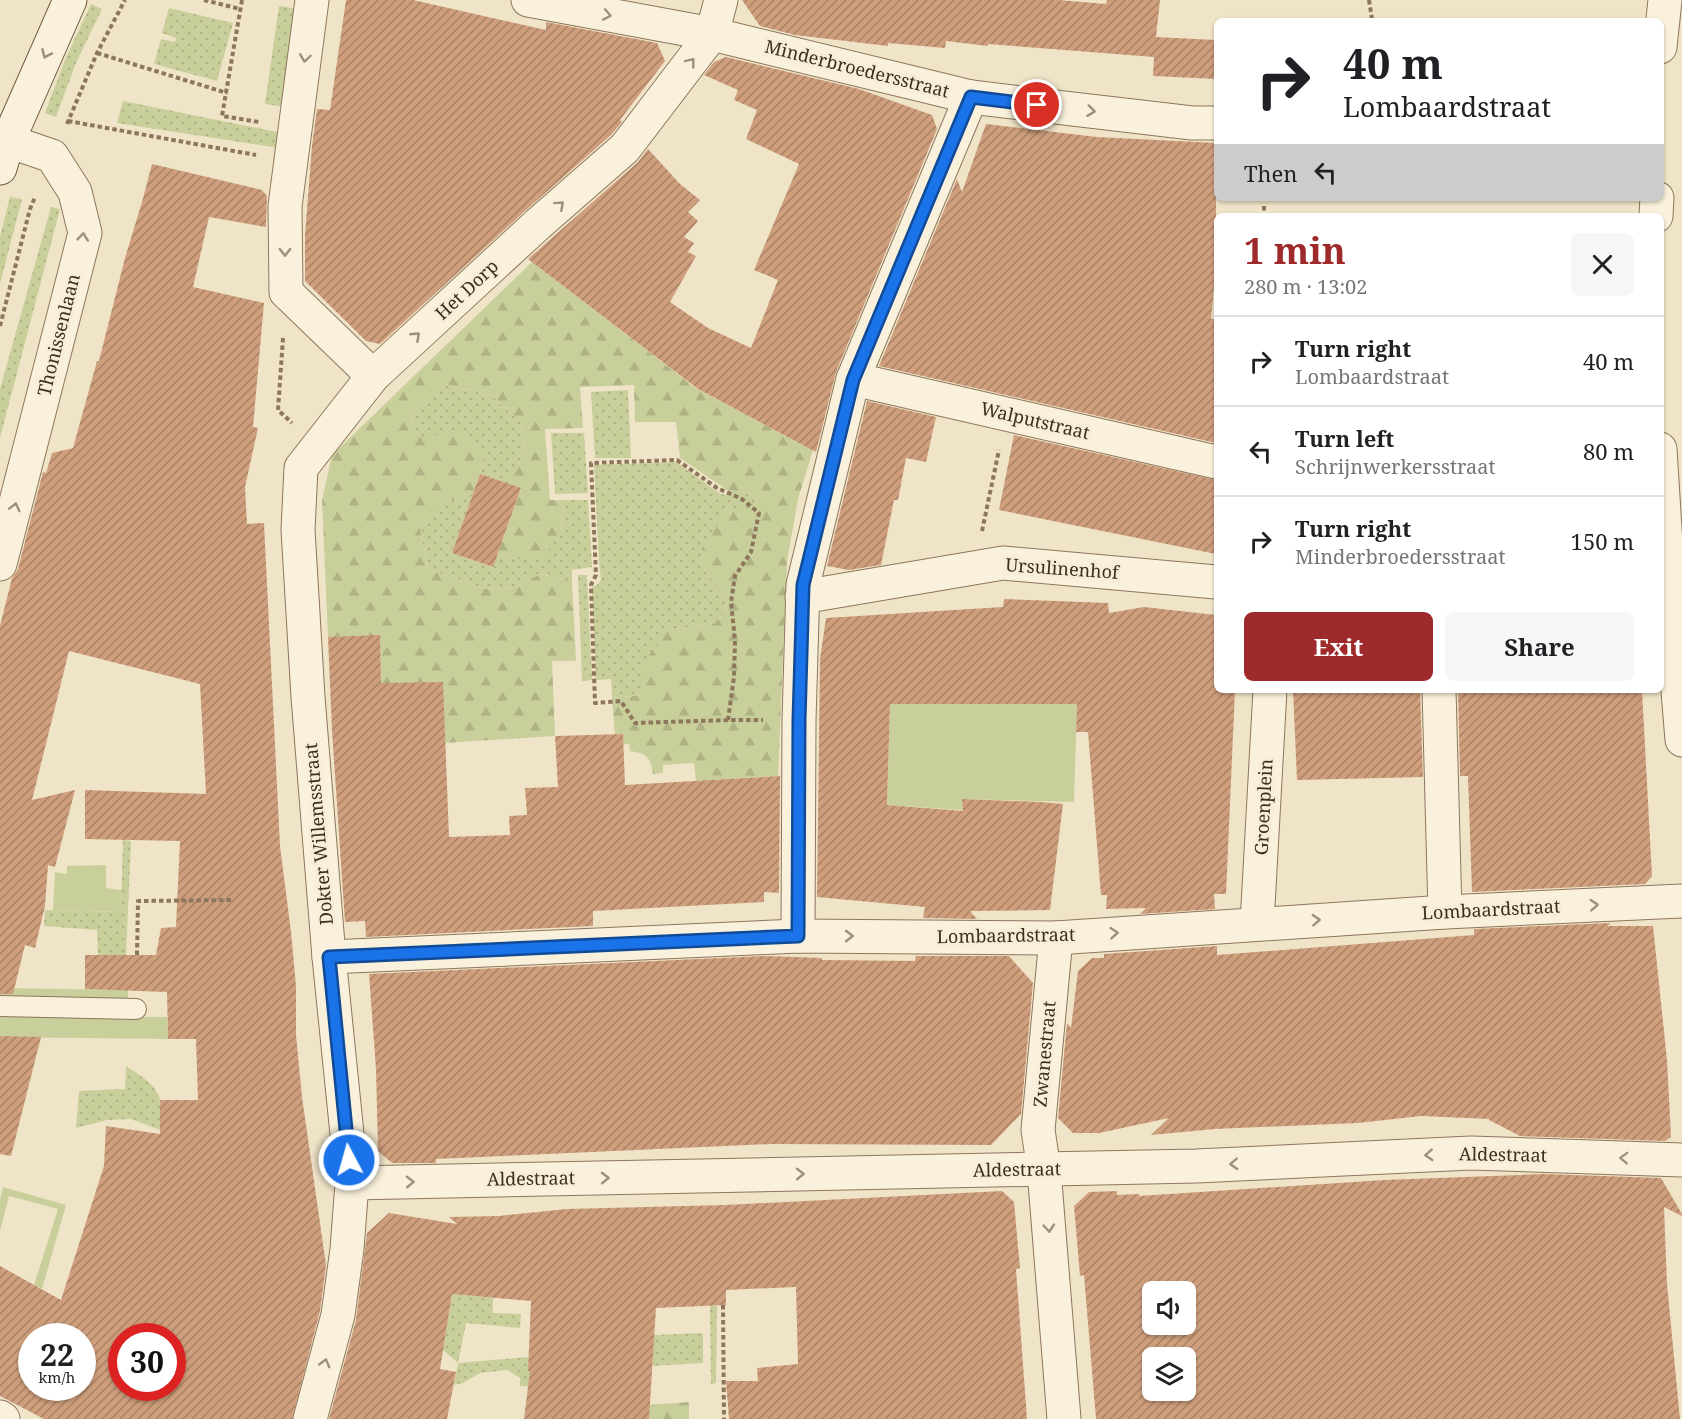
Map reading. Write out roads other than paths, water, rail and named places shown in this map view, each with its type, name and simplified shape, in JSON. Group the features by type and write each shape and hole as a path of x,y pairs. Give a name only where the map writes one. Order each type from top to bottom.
{"street":[{"name":"Thonissenlaan","path":"0,564 85,233 75,192 52,156 4,154 70,0"},
{"path":"312,0 285,206 286,292 373,376"},
{"path":"528,0 712,34 721,0"},
{"path":"1663,18 1665,0"},
{"name":"Minderbroedersstraat","path":"712,34 971,97 1191,123 1214,123"},
{"name":"Het Dorp","path":"373,376 538,224 625,148 712,34"},
{"path":"1664,60 1682,55"},
{"path":"798,936 799,720 803,585 853,380 971,97"},
{"name":"Dokter Willemsstraat","path":"310,1419 338,1316 347,1250 352,1183 329,957 308,697 298,530 301,468 373,376"},
{"name":"Walputstraat","path":"853,380 1214,462"},
{"path":"1664,555 1682,740"},
{"name":"Ursulinenhof","path":"802,597 1004,563 1214,582"},
{"name":"Groenplein","path":"1257,924 1270,693"},
{"path":"1439,693 1445,912"},
{"name":"Lombaardstraat","path":"329,957 798,936 1056,938 1445,912 1682,901"},
{"name":"Zwanestraat","path":"1056,938 1038,1131 1044,1170 1064,1419"},
{"name":"Aldestraat","path":"352,1183 1196,1166 1471,1153 1682,1160"}],"lane":[{"path":"0,1006 136,1009"}]}
